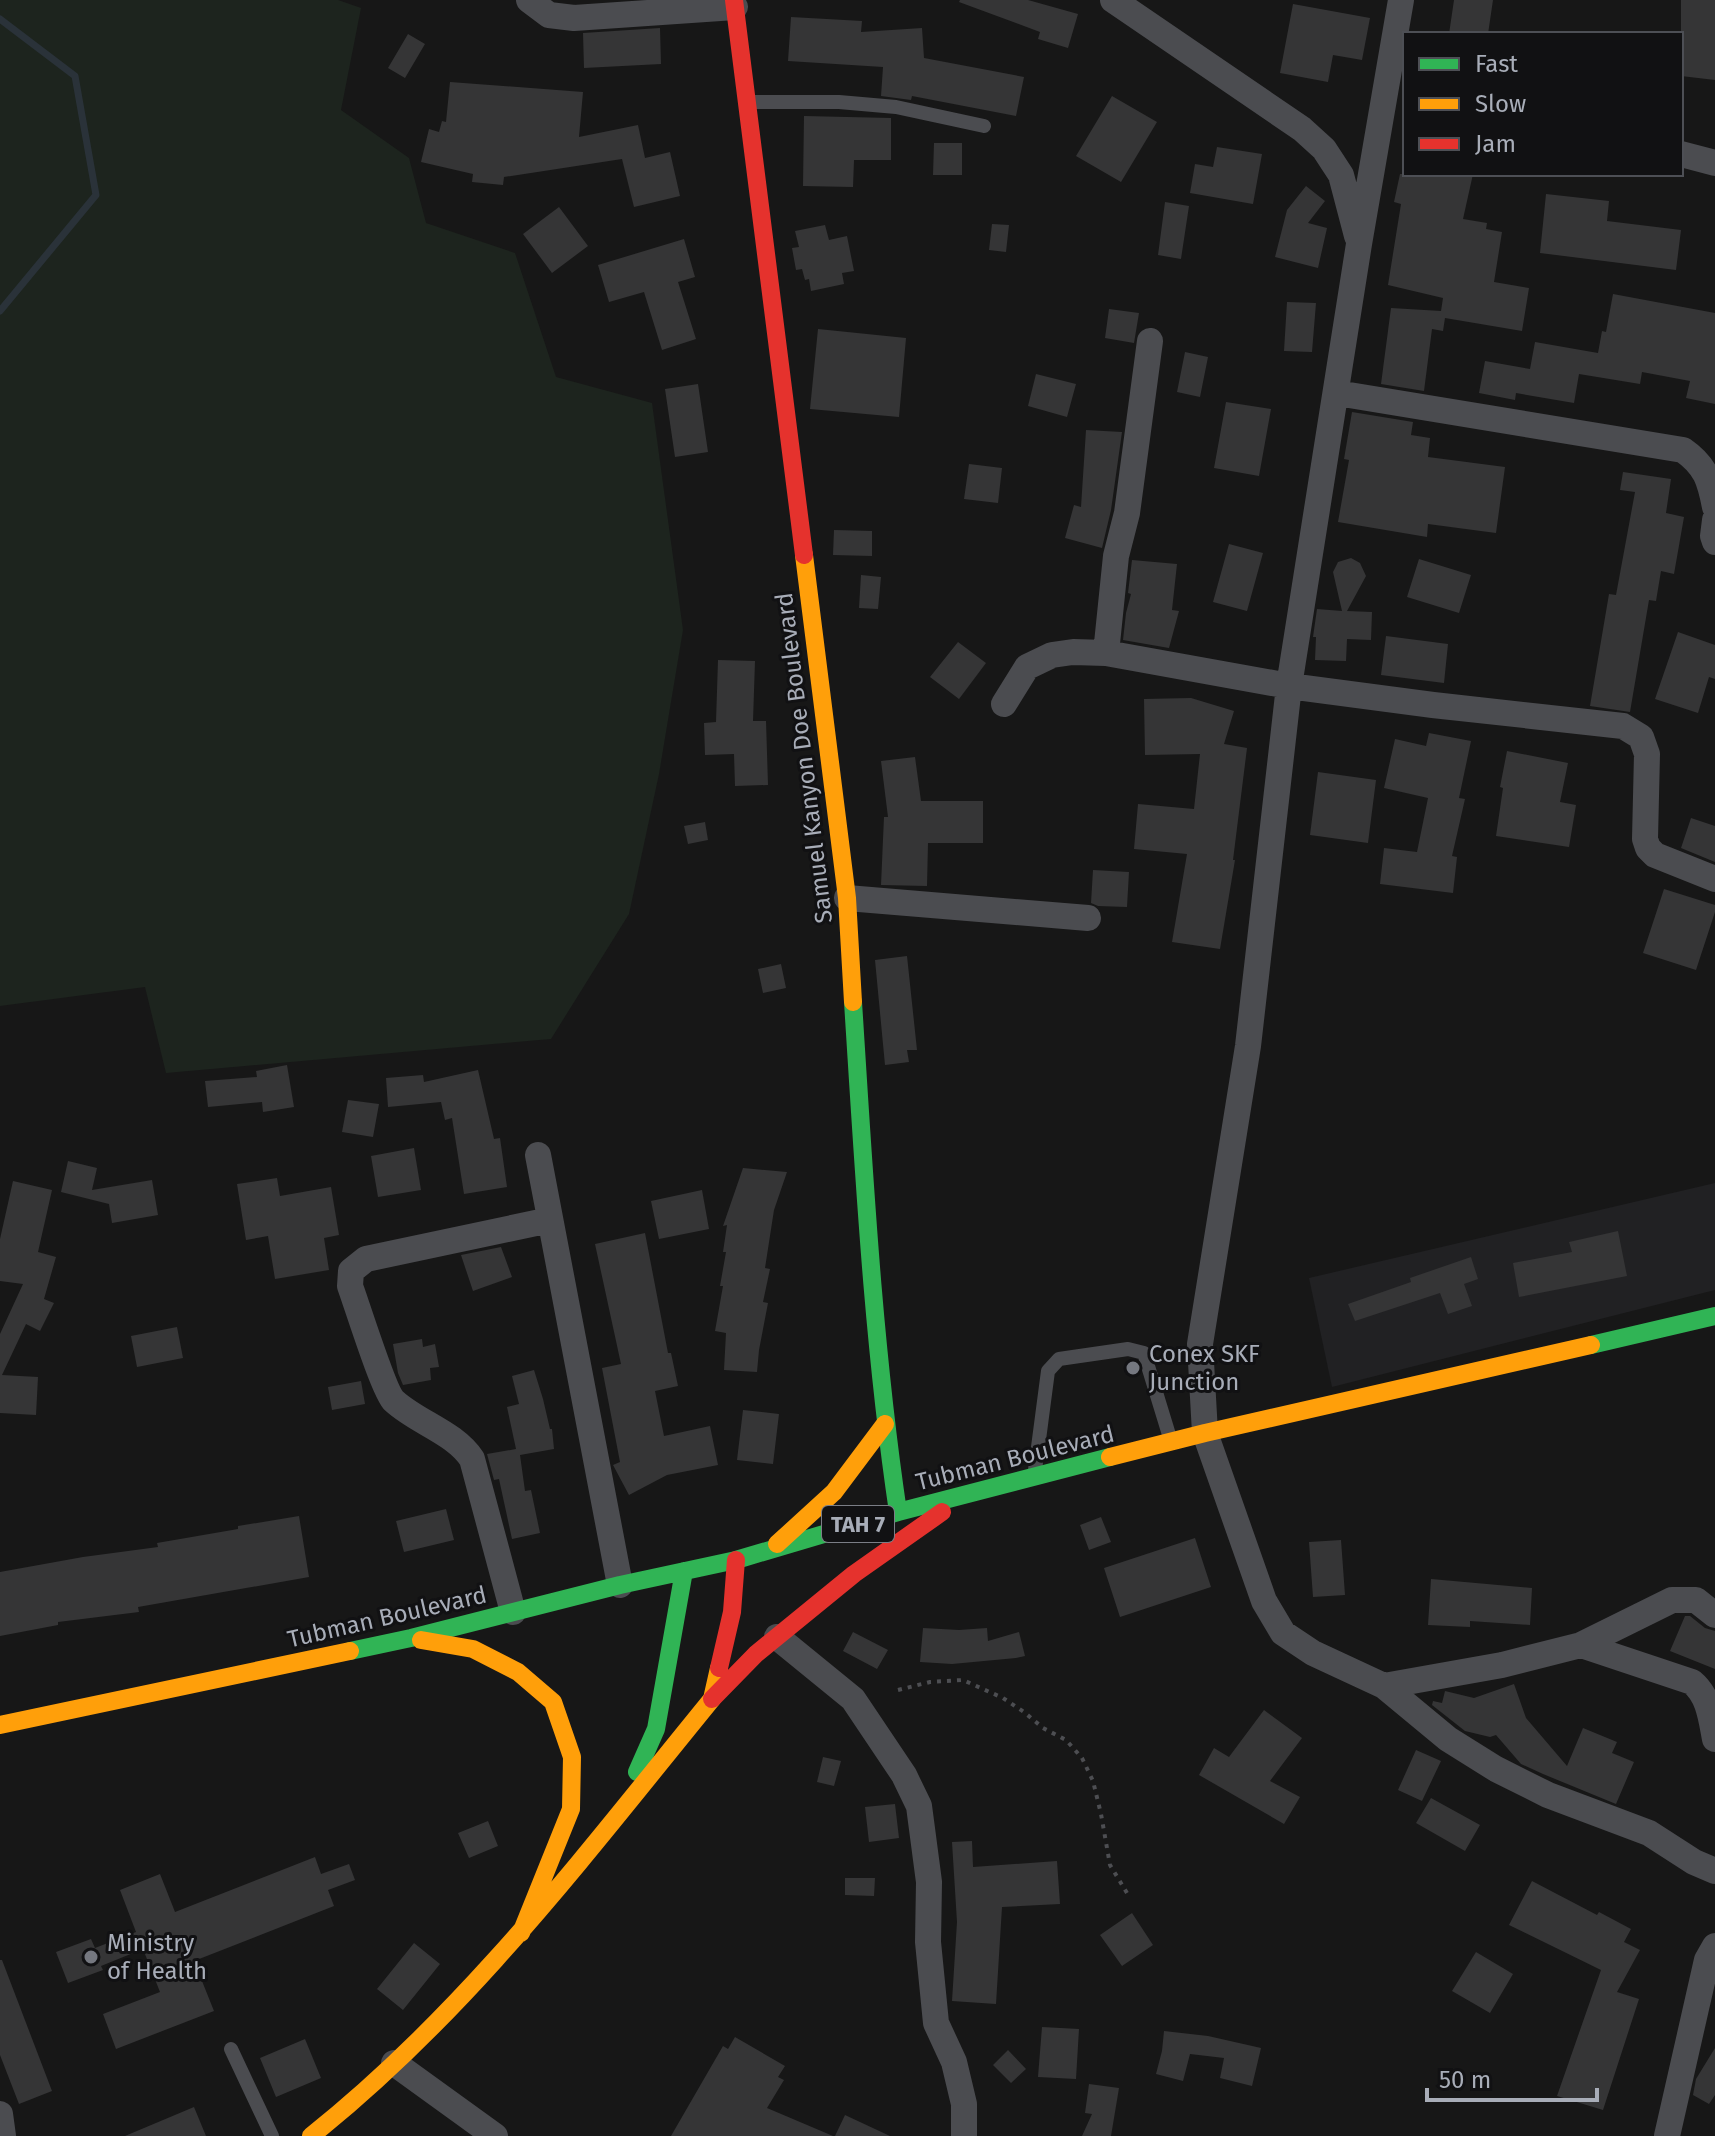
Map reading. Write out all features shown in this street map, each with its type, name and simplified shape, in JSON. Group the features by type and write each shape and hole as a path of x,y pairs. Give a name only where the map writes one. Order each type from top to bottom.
{"main road":[{"name":"Samuel Kanyon Doe Boulevard","path":"735,3 847,898 868,1245 885,1424 898,1512"},
{"name":"Tubman Boulevard","path":"0,1725 411,1638 620,1585 736,1560 898,1512 1205,1433 1715,1316"},
{"path":"770,1550 834,1492 885,1424"},
{"path":"311,2136 435,2025 521,1933 712,1699 756,1654 854,1574 967,1495"},
{"path":"712,1699 732,1612 736,1560"},
{"path":"620,1812 656,1729 684,1571"},
{"path":"411,1638 473,1649 518,1672 553,1702 572,1757 571,1809 521,1933"}],"street":[{"path":"529,0 549,15 574,18 735,3"},
{"path":"1113,0 1302,129 1324,149 1341,175 1359,244"},
{"path":"1401,0 1393,114 1359,244 1289,686 1248,1046 1200,1344 1205,1433 1264,1601 1283,1633 1313,1653 1384,1686 1448,1739 1496,1769 1548,1795 1649,1833 1694,1862 1715,1871"},
{"path":"1683,155 1715,163"},
{"path":"1106,653 1116,556 1127,513 1150,341"},
{"path":"1337,393 1683,450 1697,460 1710,481 1715,507"},
{"path":"1715,520 1715,542"},
{"path":"1004,704 1027,667 1052,655 1106,653 1289,686 1623,726 1641,737 1647,754 1645,839 1648,848 1655,855 1715,879"},
{"path":"847,898 1088,918"},
{"path":"538,1155 620,1585"},
{"path":"513,1612 472,1459 463,1446 391,1399 350,1286 351,1271 366,1259 550,1220"},
{"path":"1384,1686 1502,1665 1581,1645 1672,1600 1696,1600 1715,1615"},
{"path":"777,1637 853,1699 904,1775 919,1806 929,1882 928,1942 936,2023 954,2062 964,2104 964,2136"},
{"path":"1581,1645 1692,1682 1701,1689 1715,1739"},
{"path":"1667,2136 1712,1962"},
{"path":"394,2063 495,2136"},
{"path":"0,2114 3,2136"}],"lane":[{"path":"747,102 839,102 896,107 984,126"},
{"path":"1033,1478 1048,1371 1059,1359 1128,1349 1144,1353 1171,1442"},
{"path":"231,2049 272,2136"}],"path":[{"path":"898,1690 930,1682 963,1680 1003,1698 1043,1728 1066,1740 1082,1758 1093,1781 1110,1865 1130,1898"}],"shaded area":[{"path":"0,0 338,0 361,8 341,110 409,158 426,223 515,253 556,377 652,403 683,630 659,774 629,914 551,1039 166,1073 145,987 0,1006"},
{"path":"1715,1183 1715,1290 1332,1387 1309,1278"}],"building":[{"path":"960,0 1028,0 1078,14 1068,48 1038,39 1040,32"},
{"path":"1454,0 1493,0 1488,32 1449,32"},
{"path":"1681,0 1715,0 1715,80 1683,76"},
{"path":"1293,4 1370,18 1362,60 1333,55 1328,82 1280,73"},
{"path":"791,17 862,21 861,32 922,28 924,58 1024,77 1016,116 912,96 911,100 881,96 883,67 788,61"},
{"path":"660,28 661,64 584,68 583,33"},
{"path":"408,34 425,44 405,78 388,68"},
{"path":"450,82 583,92 579,137 638,125 645,158 670,152 680,196 634,207 622,159 504,177 503,185 472,182 473,174 421,162 429,129 439,132 442,121 446,122"},
{"path":"1112,96 1157,122 1121,182 1076,156"},
{"path":"804,116 891,118 891,160 854,160 853,187 803,186"},
{"path":"934,143 962,143 962,175 933,175"},
{"path":"1217,147 1262,154 1253,204 1190,193 1195,164 1213,167"},
{"path":"1400,174 1473,176 1463,219 1487,223 1486,229 1502,232 1494,282 1529,288 1522,331 1445,318 1443,331 1432,329 1424,391 1381,384 1391,308 1441,311 1443,298 1388,285 1401,204 1394,202"},
{"path":"1306,186 1325,201 1308,223 1327,228 1318,268 1275,257 1287,210"},
{"path":"1546,194 1609,201 1607,221 1681,230 1676,270 1540,253"},
{"path":"1165,202 1189,206 1181,259 1158,255"},
{"path":"559,207 588,246 552,273 523,234"},
{"path":"992,224 1009,225 1006,252 989,250"},
{"path":"825,225 829,240 847,236 854,271 842,273 844,284 811,291 809,279 805,280 802,269 796,270 792,248 799,247 795,231"},
{"path":"684,239 695,277 678,282 696,339 662,350 644,292 609,302 598,265"},
{"path":"1613,294 1715,313 1715,404 1686,398 1690,381 1642,372 1640,384 1579,374 1574,403 1516,393 1515,400 1479,393 1485,361 1530,369 1535,342 1598,353 1602,331 1606,332"},
{"path":"1287,302 1316,303 1312,352 1284,351"},
{"path":"1109,309 1139,313 1134,343 1105,338"},
{"path":"818,329 906,338 899,417 810,409"},
{"path":"1185,352 1208,357 1200,397 1177,392"},
{"path":"1036,374 1076,384 1067,417 1028,406"},
{"path":"698,384 708,452 675,457 665,389"},
{"path":"1226,402 1271,409 1259,476 1214,468"},
{"path":"1352,412 1413,422 1411,435 1430,438 1428,457 1505,467 1496,533 1428,524 1427,537 1338,522 1349,460 1344,459"},
{"path":"1086,430 1122,432 1111,510 1102,548 1065,538 1074,505 1081,507"},
{"path":"969,464 1002,468 998,503 964,499"},
{"path":"1623,472 1671,479 1666,513 1684,517 1674,574 1661,571 1656,601 1649,600 1630,712 1590,706 1609,594 1616,595 1635,492 1620,490"},
{"path":"834,530 872,531 872,556 833,555"},
{"path":"1229,544 1263,553 1247,611 1213,602"},
{"path":"1351,558 1360,563 1366,576 1347,611 1372,612 1371,640 1347,639 1346,661 1315,660 1316,637 1313,637 1317,609 1342,611 1333,572 1338,562"},
{"path":"1419,559 1471,575 1459,613 1407,597"},
{"path":"1132,560 1177,564 1172,610 1179,611 1169,648 1123,640 1131,594 1128,593"},
{"path":"861,575 881,577 878,609 859,608"},
{"path":"1678,632 1715,645 1715,679 1709,677 1698,713 1655,699"},
{"path":"1386,636 1448,644 1444,683 1381,675"},
{"path":"958,642 986,663 959,699 930,677"},
{"path":"718,660 755,661 753,721 766,721 768,785 735,786 734,754 705,755 704,723 716,722"},
{"path":"1191,698 1234,711 1224,744 1247,748 1235,860 1220,949 1172,942 1187,854 1134,849 1138,804 1194,809 1200,754 1145,755 1144,699"},
{"path":"1429,733 1471,741 1459,798 1465,799 1452,856 1457,857 1453,893 1380,884 1384,848 1417,852 1428,798 1384,788 1395,739 1426,746"},
{"path":"1507,751 1568,763 1560,802 1576,805 1569,847 1496,836"},
{"path":"915,757 921,801 983,801 983,843 928,843 927,886 881,885 884,817 888,817 881,761"},
{"path":"1318,772 1376,780 1368,843 1310,835"},
{"path":"1691,818 1715,826 1715,862 1681,848"},
{"path":"705,822 708,840 688,844 684,826"},
{"path":"1093,870 1129,872 1127,907 1091,903"},
{"path":"1664,889 1715,905 1696,970 1643,953"},
{"path":"907,956 917,1050 907,1050 909,1062 885,1065 875,960"},
{"path":"781,964 786,988 763,993 758,969"},
{"path":"287,1065 294,1107 263,1112 262,1102 208,1107 205,1081 257,1077 256,1071"},
{"path":"478,1070 494,1139 500,1138 507,1187 464,1194 452,1118 445,1120 441,1102 388,1107 386,1078 423,1075 424,1082"},
{"path":"348,1100 379,1104 373,1137 342,1132"},
{"path":"414,1148 421,1190 378,1197 371,1156"},
{"path":"68,1161 97,1168 92,1190 152,1180 158,1215 112,1223 109,1204 61,1192"},
{"path":"743,1168 787,1172 774,1210 765,1268 770,1269 763,1302 768,1303 757,1372 724,1370 726,1333 715,1331 726,1252 723,1252 727,1225 723,1226"},
{"path":"277,1178 280,1196 331,1187 339,1235 324,1238 329,1270 275,1279 268,1236 246,1240 237,1184"},
{"path":"13,1181 52,1190 38,1252 56,1257 44,1299 54,1303 40,1331 26,1324 2,1375 38,1377 36,1415 0,1413 0,1334 23,1284 0,1281 0,1239"},
{"path":"702,1190 709,1229 659,1239 651,1201"},
{"path":"1618,1231 1627,1276 1519,1297 1513,1263 1572,1252 1569,1242"},
{"path":"645,1233 668,1353 671,1353 678,1386 655,1391 664,1436 710,1426 718,1465 667,1475 629,1495 613,1465 620,1462 602,1368 621,1364 595,1244"},
{"path":"501,1247 512,1277 473,1291 461,1255"},
{"path":"1471,1257 1478,1279 1464,1284 1472,1306 1448,1314 1440,1293 1355,1321 1348,1304"},
{"path":"177,1327 183,1358 137,1367 131,1336"},
{"path":"422,1339 423,1347 435,1344 439,1367 430,1368 431,1380 403,1385 393,1344"},
{"path":"534,1370 552,1429 554,1449 520,1455 525,1491 531,1490 540,1533 512,1539 499,1479 494,1480 487,1454 516,1449 507,1407 519,1404 512,1376"},
{"path":"361,1381 365,1404 332,1410 328,1387"},
{"path":"743,1410 779,1414 773,1464 737,1460"},
{"path":"446,1509 454,1540 404,1552 396,1521"},
{"path":"299,1516 309,1577 138,1607 139,1612 58,1622 58,1625 0,1636 0,1572 158,1547 157,1543"},
{"path":"1101,1517 1111,1542 1089,1550 1080,1525"},
{"path":"1195,1538 1211,1587 1120,1617 1104,1568"},
{"path":"1341,1540 1345,1595 1313,1597 1309,1542"},
{"path":"1431,1579 1532,1588 1530,1625 1470,1621 1470,1627 1428,1625"},
{"path":"1685,1616 1715,1631 1715,1669 1670,1651"},
{"path":"923,1628 987,1628 988,1641 1019,1632 1025,1656 952,1664 920,1662"},
{"path":"853,1632 888,1650 877,1669 843,1651"},
{"path":"1514,1684 1526,1718 1567,1766 1583,1728 1617,1742 1612,1753 1634,1762 1616,1804 1521,1764 1496,1735 1490,1737 1465,1731 1432,1705 1433,1701 1442,1703 1445,1691 1474,1698"},
{"path":"1264,1710 1302,1738 1270,1781 1300,1797 1284,1824 1199,1775 1214,1748 1229,1757"},
{"path":"1416,1750 1441,1761 1422,1801 1398,1790"},
{"path":"823,1757 841,1761 834,1786 817,1782"},
{"path":"1431,1798 1480,1825 1465,1851 1416,1823"},
{"path":"895,1804 899,1838 869,1842 865,1807"},
{"path":"488,1821 498,1846 469,1858 458,1833"},
{"path":"972,1841 973,1867 1057,1861 1060,1904 1002,1907 996,2004 952,2001 957,1922 952,1842"},
{"name":"Ministry of Health","path":"315,1857 321,1874 349,1864 355,1880 328,1890 334,1906 194,1961 214,2011 116,2049 103,2014 160,1992 143,1949 101,1966 103,1970 68,1983 56,1952 91,1939 95,1948 136,1932 120,1890 160,1874 175,1912"},
{"path":"845,1878 875,1878 874,1896 845,1895"},
{"path":"1532,1881 1631,1929 1624,1942 1640,1950 1617,1992 1639,1999 1603,2110 1557,2096 1601,1970 1509,1925"},
{"path":"1132,1913 1153,1945 1122,1966 1100,1935"},
{"path":"414,1943 440,1964 403,2010 377,1989"},
{"path":"1476,1952 1513,1974 1490,2013 1452,1991"},
{"path":"0,1960 52,2091 19,2104 0,2055"},
{"path":"1042,2027 1079,2029 1076,2079 1038,2077"},
{"path":"1164,2031 1208,2036 1261,2048 1252,2086 1220,2078 1224,2058 1190,2054 1183,2081 1156,2074"},
{"path":"735,2037 785,2066 778,2077 784,2080 767,2108 833,2136 671,2136 723,2046 728,2049"},
{"path":"305,2039 321,2078 276,2097 260,2058"},
{"path":"1715,2048 1715,2095 1709,2104 1693,2095 1696,2079"},
{"path":"1008,2050 1026,2069 1011,2083 993,2065"},
{"path":"1089,2084 1119,2088 1111,2136 1082,2136 1092,2114 1085,2113"},
{"path":"194,2107 206,2136 125,2136"},
{"path":"845,2115 890,2136 835,2136"}],"waterway":[{"path":"0,19 75,76 96,195 0,311"}],"traffic: fast":[{"path":"853,1002 876,1321 898,1512"},
{"path":"1591,1345 1715,1316"},
{"path":"350,1651 736,1560 898,1512 1110,1457"},
{"path":"637,1772 656,1729 684,1571"}],"traffic: slow":[{"path":"804,555 847,898 853,1002"},
{"path":"1110,1457 1591,1345"},
{"path":"777,1544 834,1492 885,1424"},
{"path":"421,1640 473,1649 518,1672 553,1702 572,1757 571,1809 521,1933"},
{"path":"0,1725 350,1651"},
{"path":"311,2136 422,2037 523,1928 712,1699 719,1668"}],"traffic: jam":[{"path":"734,0 804,555"},
{"path":"712,1699 756,1654 854,1574 942,1512"},
{"path":"719,1668 732,1612 736,1560"}],"place":[{"name":"Conex SKF Junction","path":"1133,1368"},
{"name":"Ministry of Health","path":"91,1957"}]}
